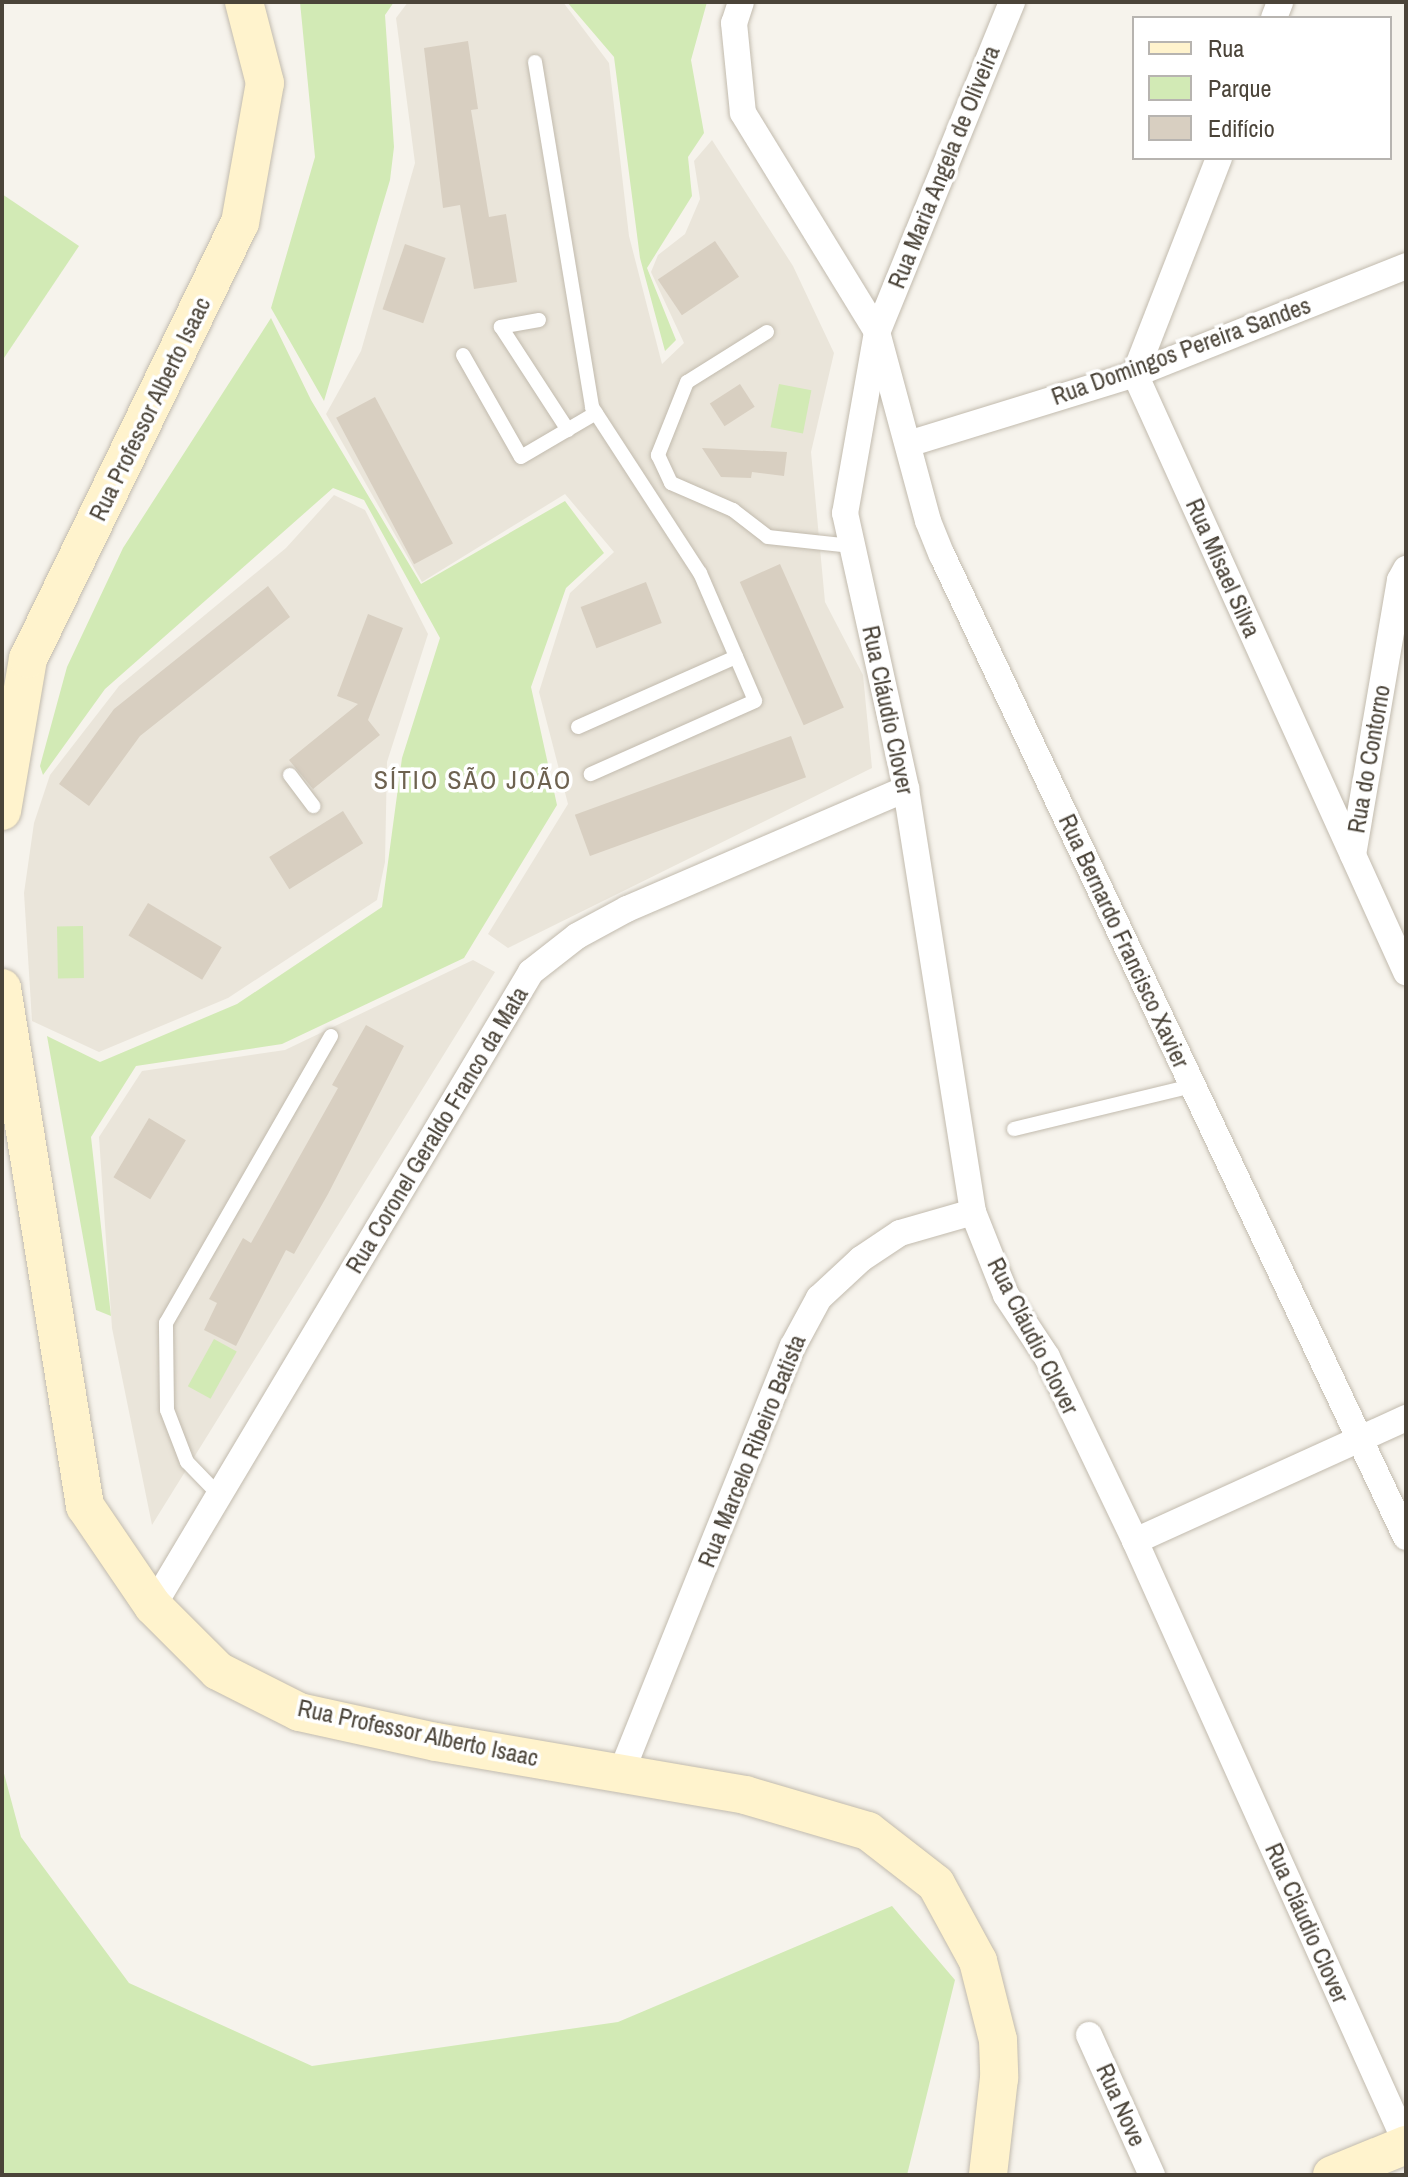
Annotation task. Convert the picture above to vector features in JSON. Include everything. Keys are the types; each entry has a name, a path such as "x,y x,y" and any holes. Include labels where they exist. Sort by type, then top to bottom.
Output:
{"main road":[{"name":"Rua Professor Alberto Isaac","path":"2,811 28,659 240,223 265,83 244,2"},
{"name":"Rua Professor Alberto Isaac","path":"2,988 85,1506 153,1606 218,1671 299,1712 745,1795 868,1831 936,1884 978,1961 998,2040 999,2078 988,2175"},
{"path":"1332,2175 1406,2144"}],"street":[{"name":"Rua Bernardo Francisco Xavier","path":"741,2 734,23 743,113 877,332 942,555 1406,1537"},
{"name":"Rua Maria Angela de Oliveira","path":"877,332 1012,2"},
{"path":"1135,374 1218,160"},
{"name":"Rua Domingos Pereira Sandes","path":"908,444 1135,374 1406,266"},
{"name":"Rua Cláudio Clover","path":"877,332 845,513 906,789 973,1212 1006,1295 1047,1357 1135,1541 1406,2144"},
{"name":"Rua Misael Silva","path":"1135,374 1406,972"},
{"name":"Rua do Contorno","path":"1353,855 1400,580 1406,569"},
{"name":"Rua Coronel Geraldo Franco da Mata","path":"153,1606 531,972 577,936 627,909 906,789"},
{"name":"Rua Marcelo Ribeiro Batista","path":"621,1773 793,1346 819,1298 861,1259 900,1233 973,1212"},
{"path":"1135,1541 1406,1418"},
{"name":"Rua Nove","path":"1089,2035 1152,2175"}],"lane":[{"path":"535,62 596,413 700,573 755,701 591,774"},
{"path":"539,320 501,327 568,430"},
{"path":"767,332 687,382 658,455 671,483 733,510 768,537 852,546"},
{"path":"463,355 521,457 596,413"},
{"path":"642,484 665,471"},
{"path":"578,727 736,657"},
{"path":"290,775 313,806"},
{"path":"219,1495 187,1462 167,1410 166,1323 331,1036"},
{"path":"1014,1129 1192,1086"}],"shaded area":[{"path":"408,2 563,2 609,63 629,236 662,364 684,343 651,272 658,255 685,234 700,199 694,161 712,140 793,266 834,353 811,452 825,602 863,675 872,768 508,948 488,934 568,804 539,692 570,593 614,552 565,494 422,582 326,414 361,351 415,163 396,18"},
{"path":"334,495 365,510 428,634 387,762 385,862 377,900 228,998 99,1052 32,1021 24,893 34,823 50,775 119,686 286,548"},
{"path":"473,960 495,972 152,1525 112,1328 99,1137 142,1071 285,1050"}],"green space":[{"path":"300,2 394,2 385,15 394,147 390,180 324,401 271,308 315,157"},
{"path":"567,2 707,2 691,60 704,133 688,157 692,196 647,268 676,340 665,351 640,258 614,57"},
{"path":"2,194 79,246 2,361"},
{"path":"271,318 311,400 421,584 565,501 604,553 566,588 531,687 557,805 464,958 282,1044 136,1066 91,1137 111,1316 96,1310 47,1036 100,1062 237,1004 382,907 402,758 440,638 364,500 333,488 105,689 43,775 40,766 67,667 123,548"},
{"path":"779,384 811,390 803,433 771,427"},
{"path":"57,926 83,926 84,978 58,978"},
{"path":"214,1339 237,1352 211,1399 188,1386"},
{"path":"2,1766 21,1837 129,1983 312,2066 618,2022 892,1906 955,1980 907,2175 2,2175"}],"building":[{"path":"468,41 478,109 471,110 489,217 506,214 517,282 474,289 460,205 443,208 424,48"},
{"path":"715,241 739,277 682,315 658,280"},
{"path":"405,244 446,258 423,323 383,309"},
{"path":"740,384 755,407 725,426 710,404"},
{"path":"375,397 453,544 414,564 336,418"},
{"path":"702,448 787,452 784,476 752,472 751,478 721,477"},
{"path":"780,564 844,707 804,725 740,582"},
{"path":"646,582 662,623 596,648 581,607"},
{"path":"268,586 290,617 140,736 89,806 59,784 114,709"},
{"path":"368,614 403,628 368,720 380,735 313,789 289,760 358,704 337,696"},
{"path":"791,736 806,777 590,856 575,815"},
{"path":"343,811 363,843 289,889 269,857"},
{"path":"148,903 222,947 202,980 128,936"},
{"path":"366,1025 404,1046 328,1194 294,1254 286,1250 236,1346 204,1330 217,1303 209,1299 243,1238 251,1243 338,1088 332,1085"},
{"path":"149,1118 186,1140 150,1199 113,1177"}],"district":[{"name":"SÍTIO SÃO JOÃO","path":"473,780"}]}
